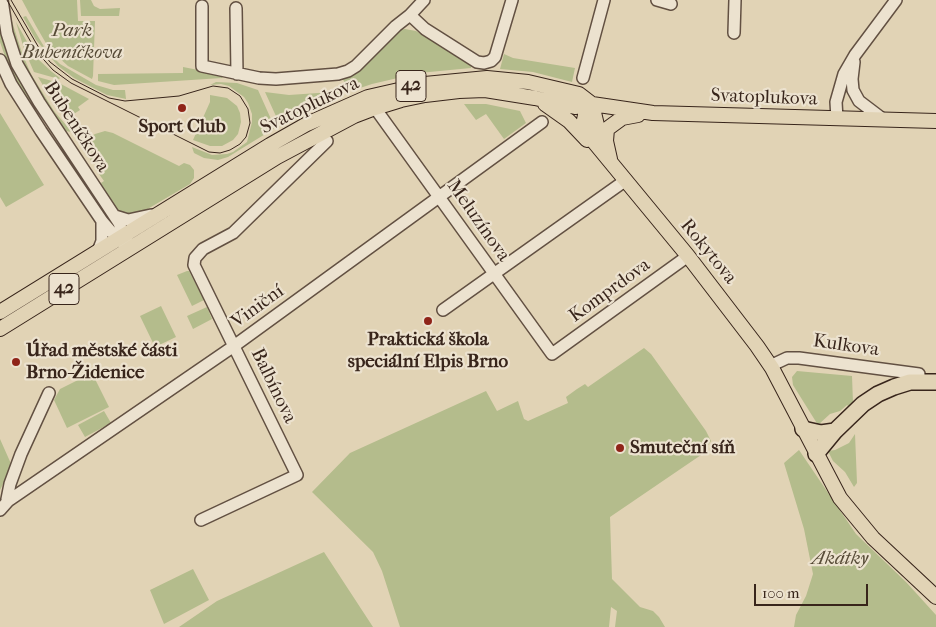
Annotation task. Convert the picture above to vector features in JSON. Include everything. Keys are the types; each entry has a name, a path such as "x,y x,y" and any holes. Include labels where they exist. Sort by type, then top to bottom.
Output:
{"highway":[{"path":"816,454 835,431 864,404 878,394 902,384 919,381 936,382"},
{"path":"803,429 821,433 835,431"}],"main road":[{"name":"Svatoplukova","path":"122,241 158,214 270,145 307,124 359,100 397,89 458,80 487,78 509,80 579,94 592,104"},
{"name":"Svatoplukova","path":"122,241 142,242 199,204 314,136 375,108 425,95 485,90 575,106 592,104 653,113 936,121"},
{"path":"536,98 569,121 602,159 611,162"},
{"path":"592,104 585,115 585,129 611,162"},
{"path":"611,162 606,141 607,128 622,118 653,113"},
{"name":"Rokytova","path":"611,162 688,256 741,324 771,367 816,454 837,492 851,512 879,544 934,595"},
{"name":"42","path":"0,312 98,250 122,241"},
{"name":"42","path":"0,329 122,241"}],"street":[{"name":"Bubeníčkova","path":"2,0 7,33 13,54 22,73 81,167 115,216 122,231 122,241"},
{"path":"424,0 410,15 424,29 477,62 484,63 491,61 495,57 512,0"},
{"path":"583,78 604,0"},
{"path":"656,0 671,4"},
{"path":"734,33 735,0"},
{"path":"837,119 836,102 844,74 855,55 896,0"},
{"name":"Svatoplukova","path":"202,6 202,66 237,74 276,79 338,74 348,71 356,66 396,26 410,15"},
{"path":"236,8 237,74"},
{"path":"855,55 852,79 853,90 859,101 884,120"},
{"name":"Bubeníčkova","path":"0,60 11,84 41,131 110,232 122,241"},
{"name":"Meluzínova","path":"375,108 552,354"},
{"name":"Viniční","path":"4,506 234,346 439,196 535,123"},
{"name":"Svatoplukova","path":"195,258 203,249 233,233 327,141"},
{"path":"443,310 626,180"},
{"path":"115,216 128,220 158,214"},
{"path":"98,250 102,241 102,221"},
{"name":"Komprdova","path":"552,354 688,256"},
{"name":"Balbínova","path":"195,258 194,265 297,476 201,520"},
{"name":"Kulkova","path":"771,367 783,359 793,358 918,374"},
{"path":"4,506 21,454 48,393"}],"green space":[{"name":"Park Bubeníčkova","path":"22,0 77,0 78,21 95,21 92,79 68,66 47,45"},
{"path":"80,0 91,0 94,6 100,9 120,8 119,16 81,16"},
{"path":"10,15 31,74 54,111 72,132 65,131 59,125 21,62 13,36"},
{"path":"26,16 46,50 60,64 96,85 113,90 125,90 126,99 107,95 74,78 58,66 36,40 23,17"},
{"path":"0,17 50,128 20,88 9,68 0,42"},
{"path":"16,22 38,59 59,79 34,72 24,49"},
{"path":"398,30 416,31 472,65 471,68 419,73 357,89 347,86 342,78"},
{"path":"504,54 513,58 575,68 572,82 533,72 500,69"},
{"path":"183,67 224,75 222,78 114,85 98,81 98,74 183,73"},
{"path":"38,77 59,83 89,99 78,107 80,110 66,119 56,107"},
{"path":"216,82 237,83 258,90 275,128 228,157 218,160 204,158 194,153 192,147 212,155 233,152 247,142 252,114 244,97 229,86 221,84 210,85"},
{"path":"347,91 280,125 265,92 289,95"},
{"path":"210,95 227,98 237,106 240,113 241,122 238,134 233,140 222,146 210,146 193,140 210,102"},
{"path":"464,104 486,104 520,111 526,123 504,139 486,114 476,120"},
{"path":"0,113 44,185 6,207 0,197"},
{"path":"105,131 113,133 179,166 184,163 190,165 194,170 194,178 190,184 139,214 129,216 118,212 104,194 101,183 104,181 94,167 96,165 93,160 91,161 83,142 95,134"},
{"path":"189,271 204,300 192,306 177,275"},
{"path":"161,306 176,337 155,347 140,316"},
{"path":"207,307 212,319 193,329 187,316"},
{"path":"644,348 651,354 706,431 711,441 701,455 610,517 612,579 640,607 653,611 665,627 615,627 617,611 611,607 609,627 400,627 382,571 373,552 312,492 350,453 486,391 497,411 518,401 524,419 528,421 568,403 566,397 577,389 585,384 588,387"},
{"path":"797,371 852,376 853,403 849,407 847,405 840,411 830,414 818,425 793,385 792,377"},
{"path":"92,373 109,407 67,428 54,400 60,389"},
{"path":"104,411 111,423 85,437 78,425"},
{"path":"855,434 857,483 854,487 845,472 833,461 828,451 835,450 849,443"},
{"path":"0,439 12,466 0,490"},
{"name":"Akátky","path":"799,450 856,534 906,582 936,615 936,627 794,627 796,615 806,596 813,574 804,529 784,463"},
{"path":"324,552 373,627 179,627 217,601"},
{"path":"193,569 209,600 164,624 150,590"}],"tram line":[{"path":"7,0 36,51 53,70 71,83 209,152 220,153 230,150 240,144 246,137 250,123 248,109 240,96 228,88 213,86 179,96 125,101 109,98 72,79 50,62 39,48 11,0"}],"place":[{"name":"Sport Club","path":"182,108"},
{"name":"Praktická škola speciální Elpis Brno","path":"428,321"},
{"name":"Úřad městské části Brno-Židenice","path":"16,362"},
{"name":"Smuteční síň","path":"620,448"}]}
